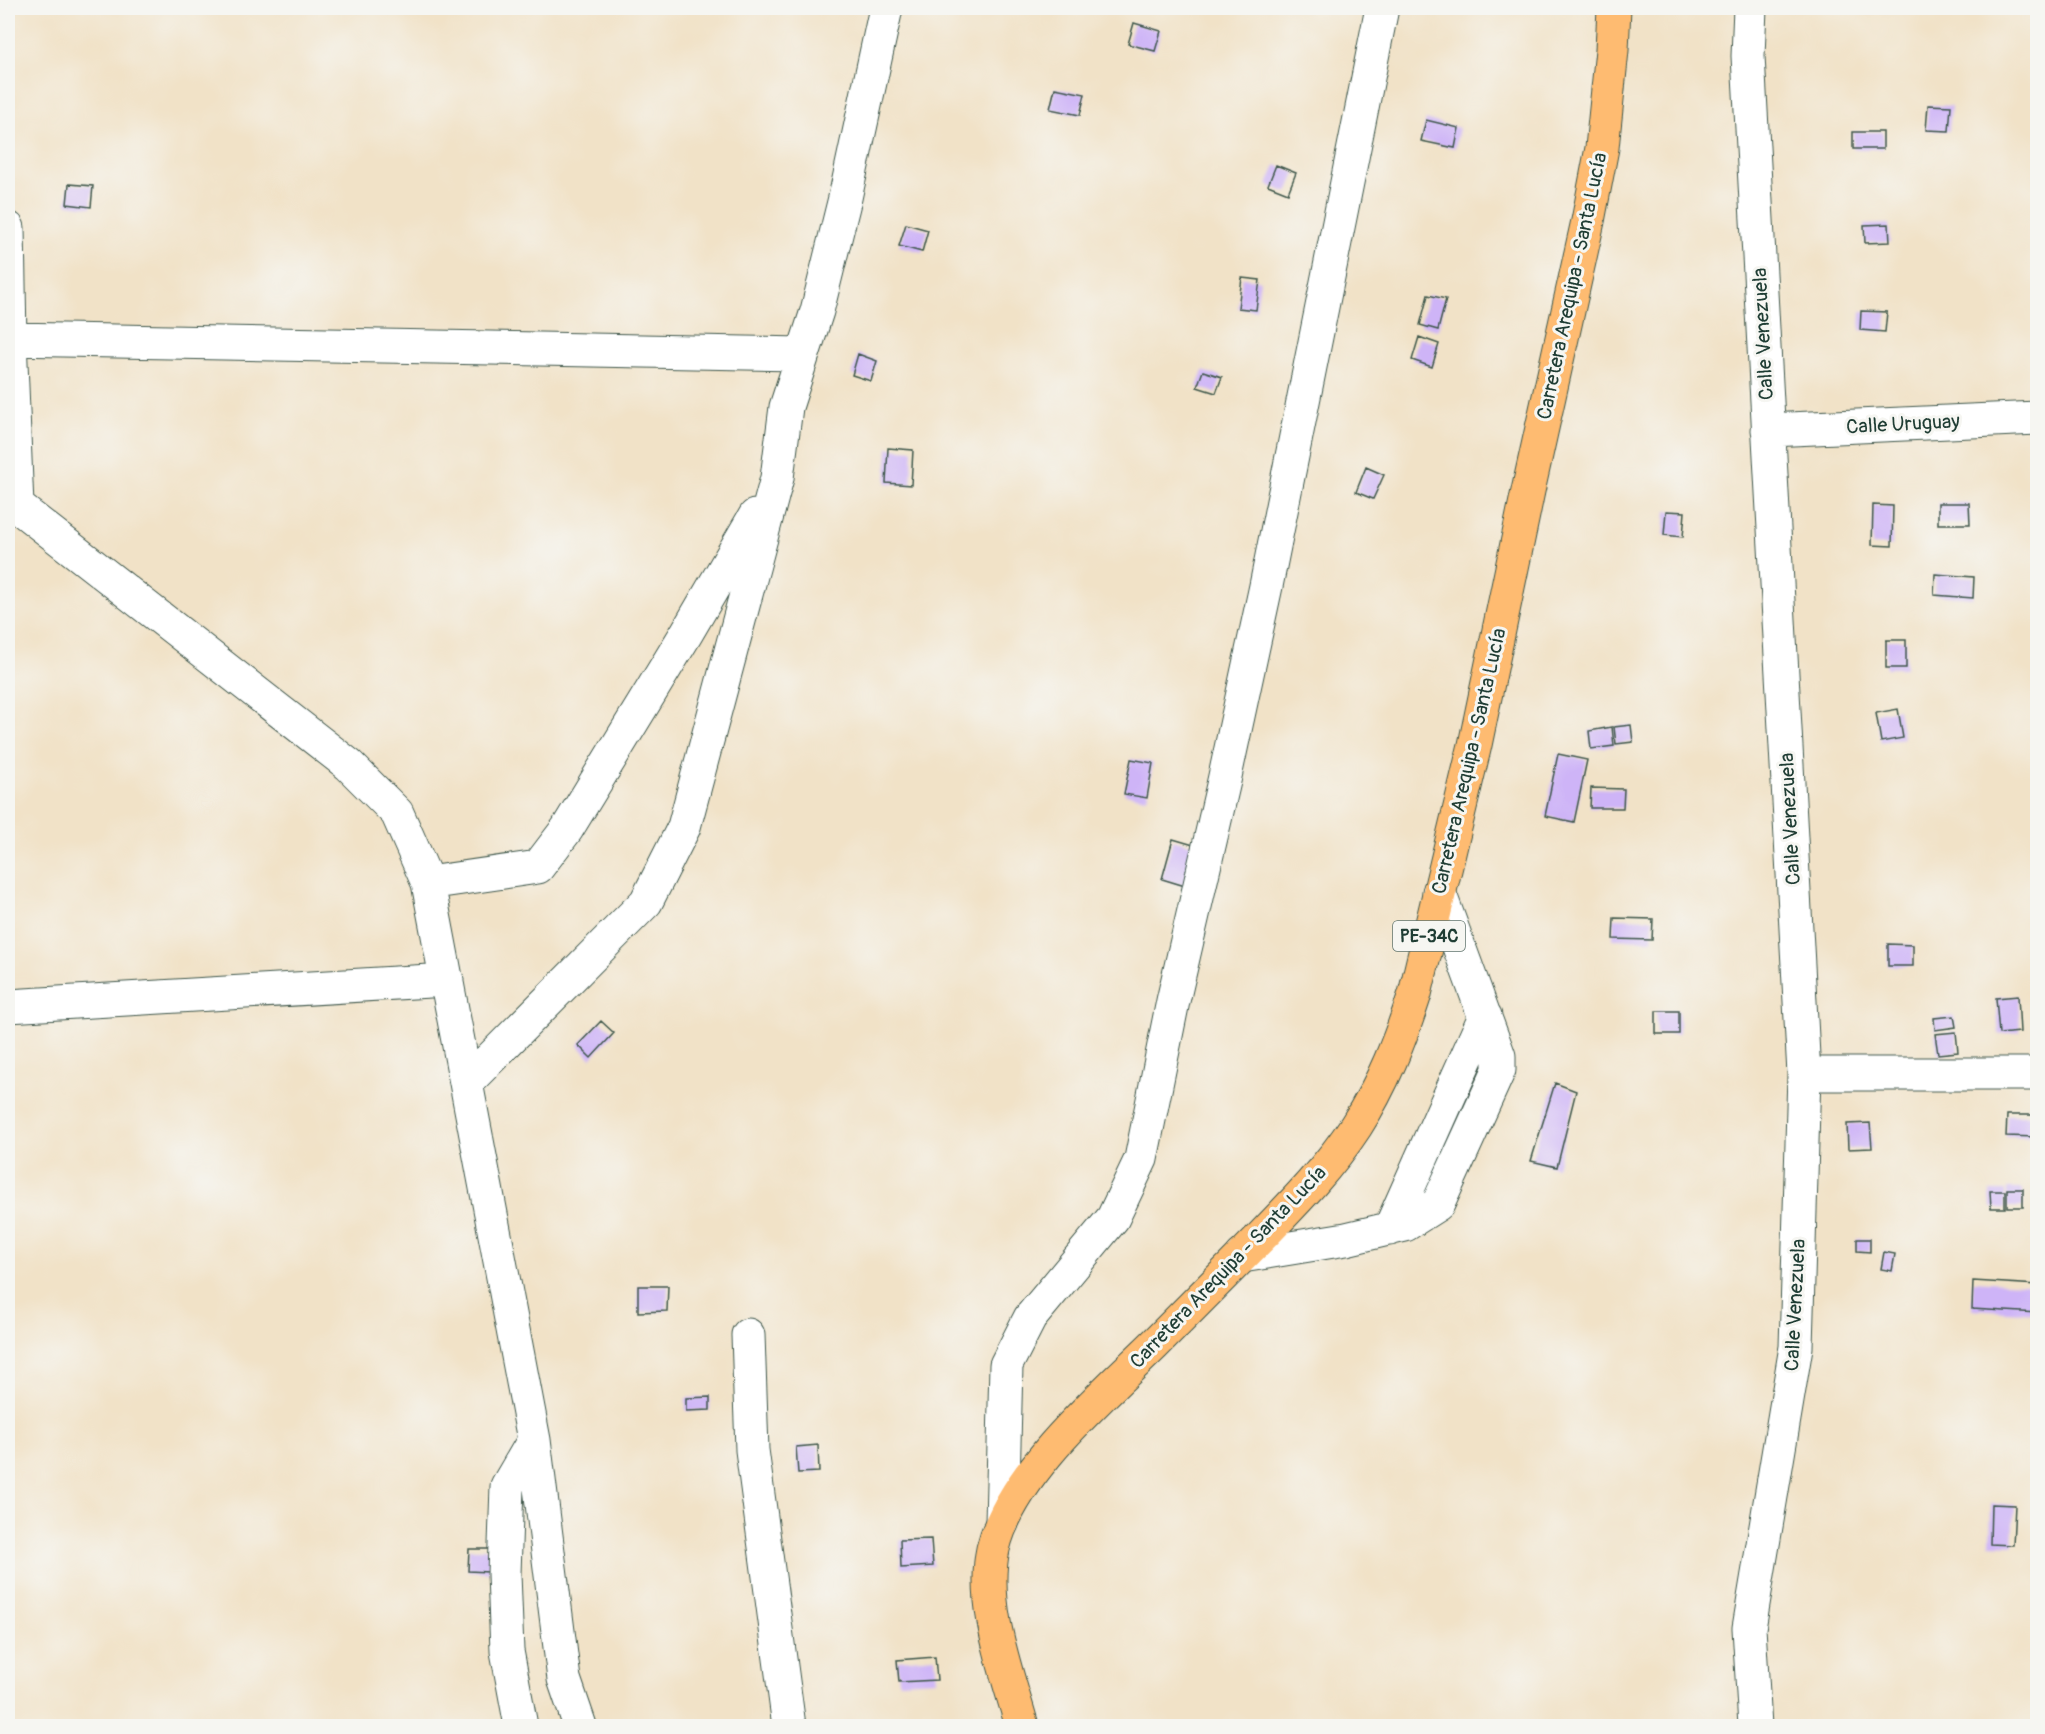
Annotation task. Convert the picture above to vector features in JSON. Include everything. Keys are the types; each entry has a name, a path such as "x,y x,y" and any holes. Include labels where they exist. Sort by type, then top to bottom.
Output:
{"main road":[{"name":"Carretera Arequipa - Santa Lucía","path":"1022,1726 993,1615 990,1574 993,1549 1002,1523 1021,1486 1091,1407 1297,1200 1332,1158 1356,1127 1374,1096 1392,1060 1415,994 1477,734 1530,479 1588,221 1602,148 1614,8"}],"street":[{"path":"466,1082 646,902 684,827 777,478 786,407 801,354 817,310 845,198 886,8"},
{"path":"1002,1523 1006,1365 1030,1318 1113,1218 1141,1159 1173,1001 1264,597 1382,8"},
{"name":"Calle Venezuela","path":"1750,8 1748,56 1804,1074 1796,1347 1749,1628 1755,1726"},
{"path":"8,228 12,503 349,765 397,813 428,883 534,1440 564,1679 580,1726"},
{"path":"10,339 801,354"},
{"name":"Calle Uruguay","path":"1768,430 2037,418"},
{"path":"428,883 538,867 573,820 777,478"},
{"path":"1242,1256 1346,1239 1390,1229 1405,1225 1438,1204 1499,1070 1499,1056 1439,892"},
{"path":"8,1006 447,980"},
{"path":"1804,1074 2037,1074"},
{"path":"748,1335 752,1450 789,1726"},
{"path":"522,1726 507,1651 504,1574 507,1486 534,1440"}],"building":[{"path":"1134,23 1161,31 1155,51 1128,44"},
{"path":"1055,88 1085,94 1080,115 1050,109"},
{"path":"1928,105 1951,106 1949,131 1926,130"},
{"path":"1426,120 1459,128 1455,148 1421,141"},
{"path":"1853,132 1883,132 1883,149 1853,149"},
{"path":"1276,165 1296,173 1288,193 1268,185"},
{"path":"69,184 93,186 91,207 67,204"},
{"path":"906,224 928,230 922,252 899,246"},
{"path":"1889,224 1890,242 1865,243 1864,225"},
{"path":"1242,278 1260,280 1256,310 1238,308"},
{"path":"1428,295 1446,299 1438,330 1420,325"},
{"path":"1861,311 1887,312 1885,332 1860,330"},
{"path":"1419,337 1439,344 1432,367 1412,360"},
{"path":"858,354 877,361 871,381 852,375"},
{"path":"1203,371 1222,377 1216,393 1197,387"},
{"path":"888,448 913,450 911,485 886,483"},
{"path":"1366,467 1384,475 1373,499 1356,492"},
{"path":"1938,503 1969,503 1970,524 1938,524"},
{"path":"1873,505 1893,506 1892,546 1872,545"},
{"path":"1666,511 1685,512 1683,537 1664,535"},
{"path":"1935,574 1974,577 1973,598 1934,595"},
{"path":"1886,640 1906,640 1906,668 1886,668"},
{"path":"1898,709 1903,738 1881,742 1876,713"},
{"path":"1631,725 1633,742 1616,744 1614,727"},
{"path":"1612,727 1614,746 1591,749 1589,731"},
{"path":"1558,754 1587,760 1574,822 1545,816"},
{"path":"1131,759 1153,763 1147,798 1124,794"},
{"path":"1591,788 1624,789 1623,808 1590,808"},
{"path":"1173,839 1197,846 1185,886 1162,879"},
{"path":"1614,918 1653,919 1652,940 1613,939"},
{"path":"1888,944 1913,945 1913,966 1888,966"},
{"path":"2018,996 2020,1032 1999,1034 1996,998"},
{"path":"1656,1011 1679,1011 1679,1034 1656,1034"},
{"path":"1954,1016 1956,1027 1935,1030 1934,1018"},
{"path":"601,1021 614,1033 591,1058 578,1045"},
{"path":"1956,1032 1958,1052 1938,1054 1935,1034"},
{"path":"1555,1083 1576,1091 1557,1167 1531,1161"},
{"path":"2007,1115 2038,1115 2038,1137 2006,1136"},
{"path":"1870,1123 1872,1148 1848,1149 1847,1124"},
{"path":"2007,1189 2023,1189 2023,1207 2007,1207"},
{"path":"1990,1191 2005,1191 2005,1208 1991,1208"},
{"path":"1857,1239 1870,1239 1870,1252 1857,1251"},
{"path":"1884,1252 1895,1254 1892,1271 1881,1269"},
{"path":"1973,1281 2038,1285 2038,1313 1972,1309"},
{"path":"638,1286 668,1286 667,1311 638,1312"},
{"path":"710,1397 710,1410 686,1411 686,1398"},
{"path":"818,1445 819,1472 798,1473 796,1447"},
{"path":"1991,1504 2015,1505 2013,1545 1990,1544"},
{"path":"931,1539 933,1566 901,1568 900,1540"},
{"path":"469,1549 490,1549 489,1572 468,1571"},
{"path":"935,1657 937,1680 899,1682 897,1660"}]}
